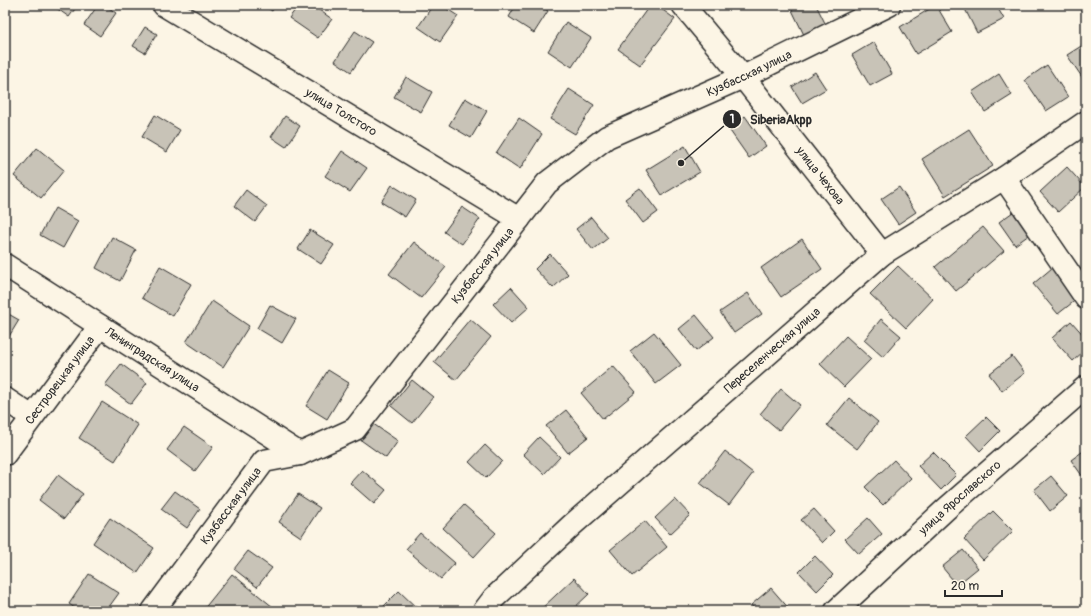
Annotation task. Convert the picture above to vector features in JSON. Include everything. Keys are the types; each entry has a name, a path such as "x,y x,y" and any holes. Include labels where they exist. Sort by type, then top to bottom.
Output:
{"street":[{"name":"улица Толстого","path":"164,5 519,219"},
{"name":"улица Чехова","path":"683,5 743,77 882,254"},
{"name":"Кузбасская улица","path":"153,611 264,461 300,454 355,429 547,183 607,137 743,77 889,5"},
{"name":"Переселенческая улица","path":"495,607 572,525 882,254 1004,178 1086,122"},
{"path":"1004,178 1086,298"},
{"name":"Ленинградская улица","path":"5,265 300,454"},
{"name":"Сестрорецкая улица","path":"5,454 100,326"},
{"name":"улица Ярославского","path":"836,611 946,509 1086,387"},
{"path":"5,398 32,417"}],"building":[{"path":"52,5 78,5 69,17"},
{"path":"98,5 105,5 116,13 100,36 84,25"},
{"path":"263,5 275,5 272,11"},
{"path":"299,5 312,5 332,19 318,38 289,18"},
{"path":"433,5 441,5 458,16 440,42 418,27"},
{"path":"516,5 539,5 548,11 534,33 509,17"},
{"path":"650,5 656,5 675,19 640,65 618,49"},
{"path":"797,5 816,5 827,27 805,37 791,8"},
{"path":"936,5 952,32 916,54 900,27"},
{"path":"963,5 996,5 1004,19 977,33"},
{"path":"566,22 591,38 572,67 548,51"},
{"path":"145,27 157,34 145,53 133,46"},
{"path":"355,31 372,42 351,72 335,61"},
{"path":"874,42 892,74 870,86 852,55"},
{"path":"1086,43 1086,83 1067,55"},
{"path":"1047,65 1068,97 1046,111 1025,80"},
{"path":"815,72 826,89 802,103 792,87"},
{"path":"999,74 1012,95 985,112 972,92"},
{"path":"406,77 432,92 421,112 394,97"},
{"path":"569,89 594,105 575,134 550,119"},
{"path":"465,98 487,111 471,138 449,125"},
{"path":"155,115 180,130 167,152 142,137"},
{"path":"285,116 300,126 286,147 271,137"},
{"path":"745,116 766,146 749,158 728,128"},
{"path":"519,118 542,134 520,169 496,153"},
{"path":"969,129 993,166 945,196 922,159"},
{"path":"685,146 700,172 662,195 646,170"},
{"path":"37,148 64,170 41,198 14,176"},
{"path":"342,151 367,168 350,192 325,176"},
{"path":"1067,167 1085,187 1058,212 1040,192"},
{"path":"392,185 416,200 405,217 381,202"},
{"path":"899,187 916,212 898,224 881,199"},
{"path":"640,188 658,212 643,223 625,199"},
{"path":"246,190 267,206 255,222 234,206"},
{"path":"462,207 480,219 462,244 444,232"},
{"path":"55,208 78,221 63,248 40,235"},
{"path":"1013,212 1029,235 1015,245 999,222"},
{"path":"591,217 608,238 593,250 576,229"},
{"path":"983,227 1004,251 956,291 935,267"},
{"path":"310,230 334,245 321,264 298,249"},
{"path":"112,237 136,250 120,281 96,268"},
{"path":"802,239 822,269 781,297 761,268"},
{"path":"414,242 446,267 421,298 389,274"},
{"path":"550,254 568,274 553,288 535,269"},
{"path":"160,266 191,284 173,316 142,298"},
{"path":"898,266 933,299 906,328 870,294"},
{"path":"1052,268 1077,299 1058,314 1033,284"},
{"path":"511,287 529,307 511,323 493,304"},
{"path":"748,293 762,314 734,333 720,312"},
{"path":"212,301 249,326 223,367 186,342"},
{"path":"270,305 296,319 282,343 257,328"},
{"path":"5,312 19,320 5,343"},
{"path":"696,315 714,337 696,351 679,329"},
{"path":"470,319 491,337 456,380 434,362"},
{"path":"881,319 901,336 883,357 864,340"},
{"path":"1071,321 1086,338 1086,349 1073,361 1052,338"},
{"path":"654,332 681,365 656,384 630,351"},
{"path":"846,336 871,359 844,387 820,364"},
{"path":"1012,356 1025,373 1002,391 989,374"},
{"path":"121,364 147,383 131,404 105,385"},
{"path":"613,366 636,392 603,419 581,393"},
{"path":"328,370 349,383 327,419 306,406"},
{"path":"412,380 433,397 412,423 391,406"},
{"path":"781,389 800,405 779,430 760,414"},
{"path":"849,398 878,422 857,449 827,425"},
{"path":"102,402 138,425 115,461 79,438"},
{"path":"566,410 588,437 568,453 546,426"},
{"path":"986,417 1000,431 980,451 966,436"},
{"path":"369,421 398,441 386,458 358,438"},
{"path":"184,427 213,447 195,471 167,450"},
{"path":"539,437 560,457 544,474 523,454"},
{"path":"485,445 502,461 486,478 469,462"},
{"path":"1086,449 1086,475 1083,477 1071,460"},
{"path":"725,451 753,473 729,505 700,483"},
{"path":"933,452 956,475 941,490 918,466"},
{"path":"894,460 911,478 883,505 865,487"},
{"path":"362,470 386,490 374,504 350,483"},
{"path":"58,475 83,494 64,519 39,500"},
{"path":"1051,476 1068,496 1050,511 1034,490"},
{"path":"175,491 200,509 187,528 161,509"},
{"path":"298,494 320,508 301,537 279,522"},
{"path":"675,499 690,515 670,534 655,518"},
{"path":"464,505 496,533 474,557 443,528"},
{"path":"814,509 834,531 822,543 801,520"},
{"path":"993,511 1013,531 983,560 964,539"},
{"path":"110,518 154,548 137,573 93,543"},
{"path":"868,518 882,534 859,554 845,539"},
{"path":"645,521 667,547 632,576 610,550"},
{"path":"420,533 455,563 441,579 406,549"},
{"path":"963,550 978,568 957,585 942,567"},
{"path":"248,551 272,568 257,587 234,569"},
{"path":"815,556 833,575 817,591 799,572"},
{"path":"89,574 119,593 106,611 79,611 69,604"},
{"path":"232,574 273,607 270,611 203,610"},
{"path":"574,578 589,594 571,611 539,611"},
{"path":"771,588 791,611 756,611 751,605"},
{"path":"399,591 420,611 386,611 382,608"}],"place":[{"name":"SiberiaAkpp","path":"681,163"}]}
